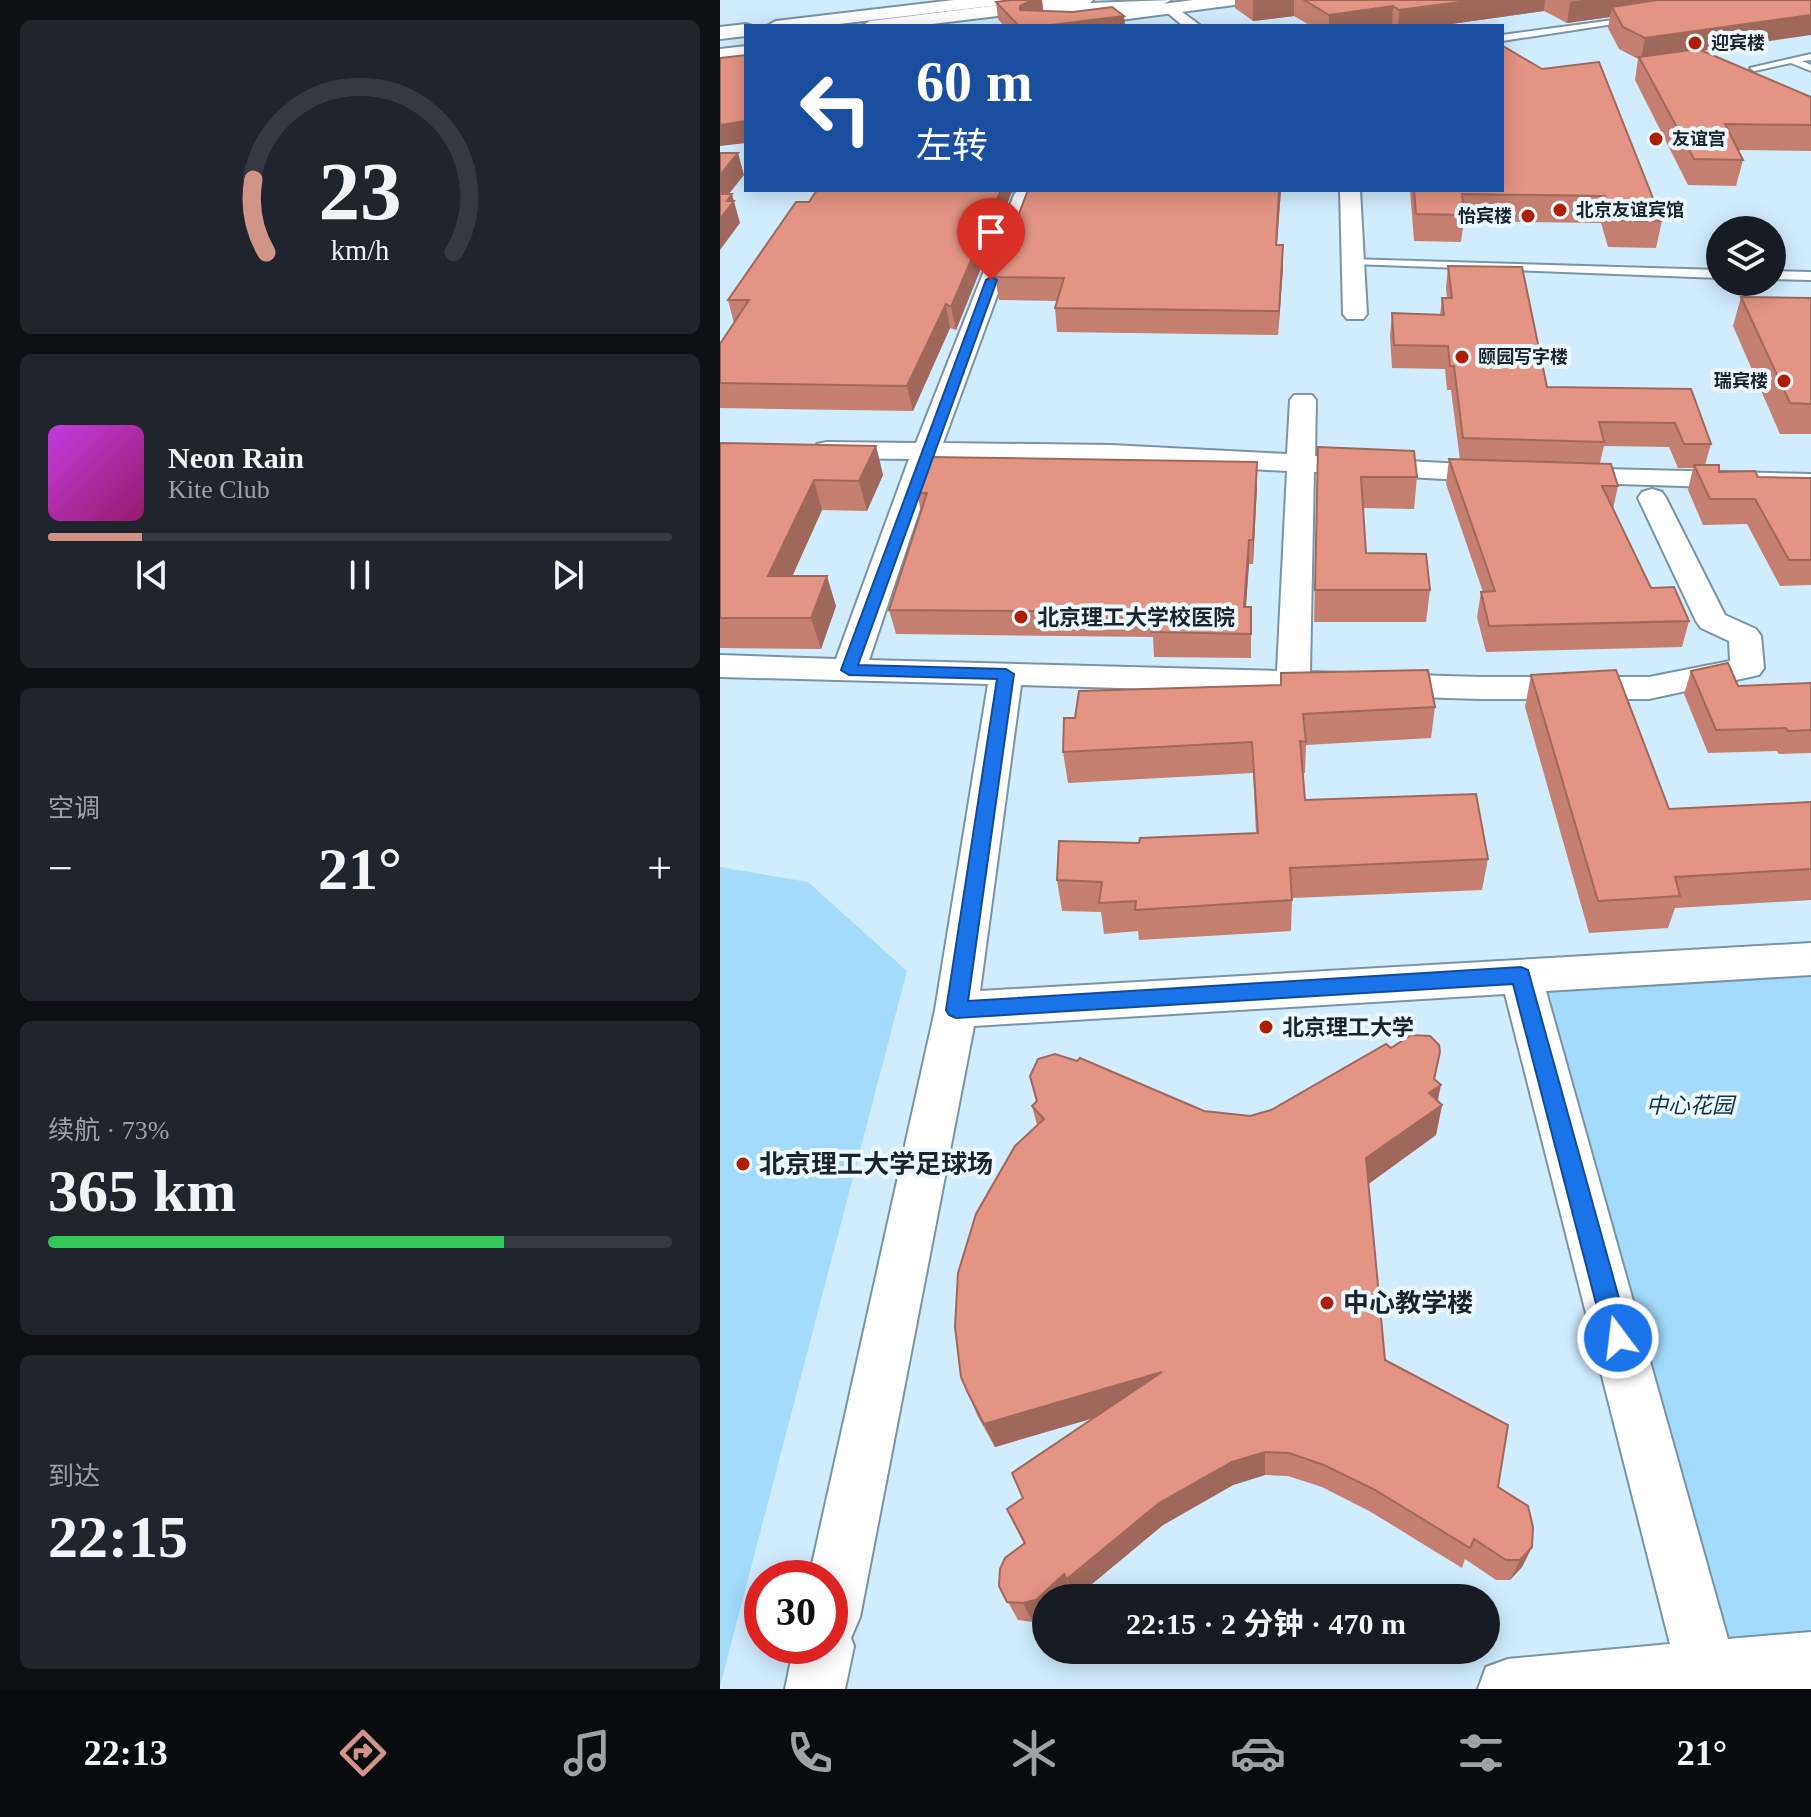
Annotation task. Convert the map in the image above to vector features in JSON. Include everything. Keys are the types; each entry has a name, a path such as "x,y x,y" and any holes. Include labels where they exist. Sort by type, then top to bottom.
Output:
{"main road":[{"path":"793,24 999,0"},
{"path":"947,22 1021,0"},
{"path":"947,22 1084,0"},
{"path":"908,24 1234,0"},
{"path":"1045,24 1166,4"},
{"path":"720,33 744,30"},
{"path":"720,43 744,41"},
{"path":"720,55 744,52"},
{"path":"720,65 744,62"}],"street":[{"path":"1166,4 1191,24"},
{"path":"1350,192 1355,314"},
{"path":"849,670 926,451 1024,195"},
{"path":"1293,683 1303,400"},
{"path":"799,450 1111,453 1454,473 1811,482"},
{"path":"720,666 1480,688 1649,688 1747,668 1745,636 1712,621 1652,498"},
{"path":"842,1560 956,1010 1006,674"},
{"path":"956,1010 1811,959"},
{"path":"1521,975 1707,1671"},
{"path":"1508,1689 1811,1662"},
{"path":"815,1689 820,1664"}],"lane":[{"path":"1504,38 1641,18"},
{"path":"1754,68 1811,57"},
{"path":"1792,60 1811,68"},
{"path":"1353,261 1706,274"},
{"path":"1786,275 1811,276"}],"green space":[{"path":"720,867 808,882 907,971 753,1560 744,1560 744,1594 720,1686"},
{"name":"中心花园","path":"1811,976 1811,1636 1705,1646 1534,993"}],"building":[{"path":"1038,0 1020,6 1020,10 1073,12 1112,7 1124,16 1059,24 1017,24 996,2"},
{"path":"1304,0 1475,0 1399,10 1393,6 1329,15"},
{"path":"1657,0 1811,0 1811,15 1645,38 1623,27 1612,7"},
{"path":"1504,47 1542,69 1599,62 1662,221 1613,220 1605,196 1462,194 1464,215 1416,214 1414,192 1504,192"},
{"path":"1698,49 1811,97 1811,125 1725,124 1743,160 1694,159 1639,57"},
{"path":"744,55 744,121 720,125 720,58"},
{"path":"720,153 738,153 720,175"},
{"path":"816,192 1000,192 951,307 946,304 907,386 720,383 720,344 749,300 728,300 796,202 809,202"},
{"path":"1027,192 1279,192 1276,245 1283,245 1279,311 1055,308 1064,278 995,277"},
{"path":"720,194 732,194 727,201 734,201 720,219"},
{"path":"1448,266 1522,267 1547,387 1691,389 1711,444 1684,444 1675,423 1599,422 1604,442 1463,438 1454,366 1450,366 1448,346 1394,345 1392,313 1444,315 1442,298 1452,298"},
{"path":"1741,297 1811,298 1811,404 1790,403"},
{"path":"720,443 876,446 859,481 814,480 768,576 827,576 811,618 720,618"},
{"path":"1318,447 1414,451 1417,477 1361,477 1366,553 1426,554 1430,590 1315,590"},
{"path":"930,457 1257,462 1253,540 1249,540 1244,607 1251,607 1251,634 1152,632 1155,612 889,610 927,493 917,493"},
{"path":"1449,459 1611,464 1618,486 1602,486 1651,588 1674,587 1689,621 1489,626 1481,592 1495,591"},
{"path":"1694,465 1719,465 1719,472 1755,471 1758,477 1811,478 1811,560 1789,560 1755,499 1710,499"},
{"path":"1728,663 1738,686 1811,683 1811,730 1716,730 1691,671"},
{"path":"1428,670 1435,707 1303,714 1306,742 1300,741 1305,800 1476,794 1488,859 1290,868 1292,900 1135,910 1136,901 1099,903 1102,882 1057,880 1059,841 1139,843 1140,838 1258,833 1252,742 1063,752 1064,718 1075,718 1079,691 1281,685 1281,673"},
{"path":"1616,670 1669,809 1811,802 1811,869 1675,877 1680,896 1598,901 1531,675"},
{"path":"1411,1035 1430,1036 1439,1045 1434,1079 1441,1085 1429,1093 1442,1105 1366,1158 1385,1360 1508,1425 1498,1487 1528,1506 1533,1527 1532,1547 1520,1560 1506,1560 1474,1539 1470,1548 1375,1490 1324,1465 1289,1453 1265,1452 1232,1462 1159,1503 1067,1579 1064,1574 1053,1584 1032,1584 1032,1601 1007,1602 999,1586 1000,1569 1005,1558 1025,1543 1007,1509 1023,1498 1012,1473 1162,1372 984,1424 961,1377 955,1327 958,1273 976,1214 1015,1146 1044,1119 1032,1106 1037,1101 1030,1076 1038,1059 1055,1054 1077,1061 1080,1058 1204,1111 1250,1116 1271,1110 1386,1044 1391,1048"}],"place":[{"name":"迎宾楼","path":"1695,43"},
{"name":"友谊宫","path":"1656,139"},
{"name":"北京友谊宾馆","path":"1560,210"},
{"name":"怡宾楼","path":"1528,216"},
{"name":"颐园写字楼","path":"1462,357"},
{"name":"瑞宾楼","path":"1784,381"},
{"name":"北京理工大学校医院","path":"1021,617"},
{"name":"北京理工大学","path":"1266,1027"},
{"name":"北京理工大学足球场","path":"743,1164"},
{"name":"中心教学楼","path":"1327,1303"}],"route":[{"path":"991,280 926,451 849,670 1006,674 956,1010 1521,975 1618,1338"}]}
